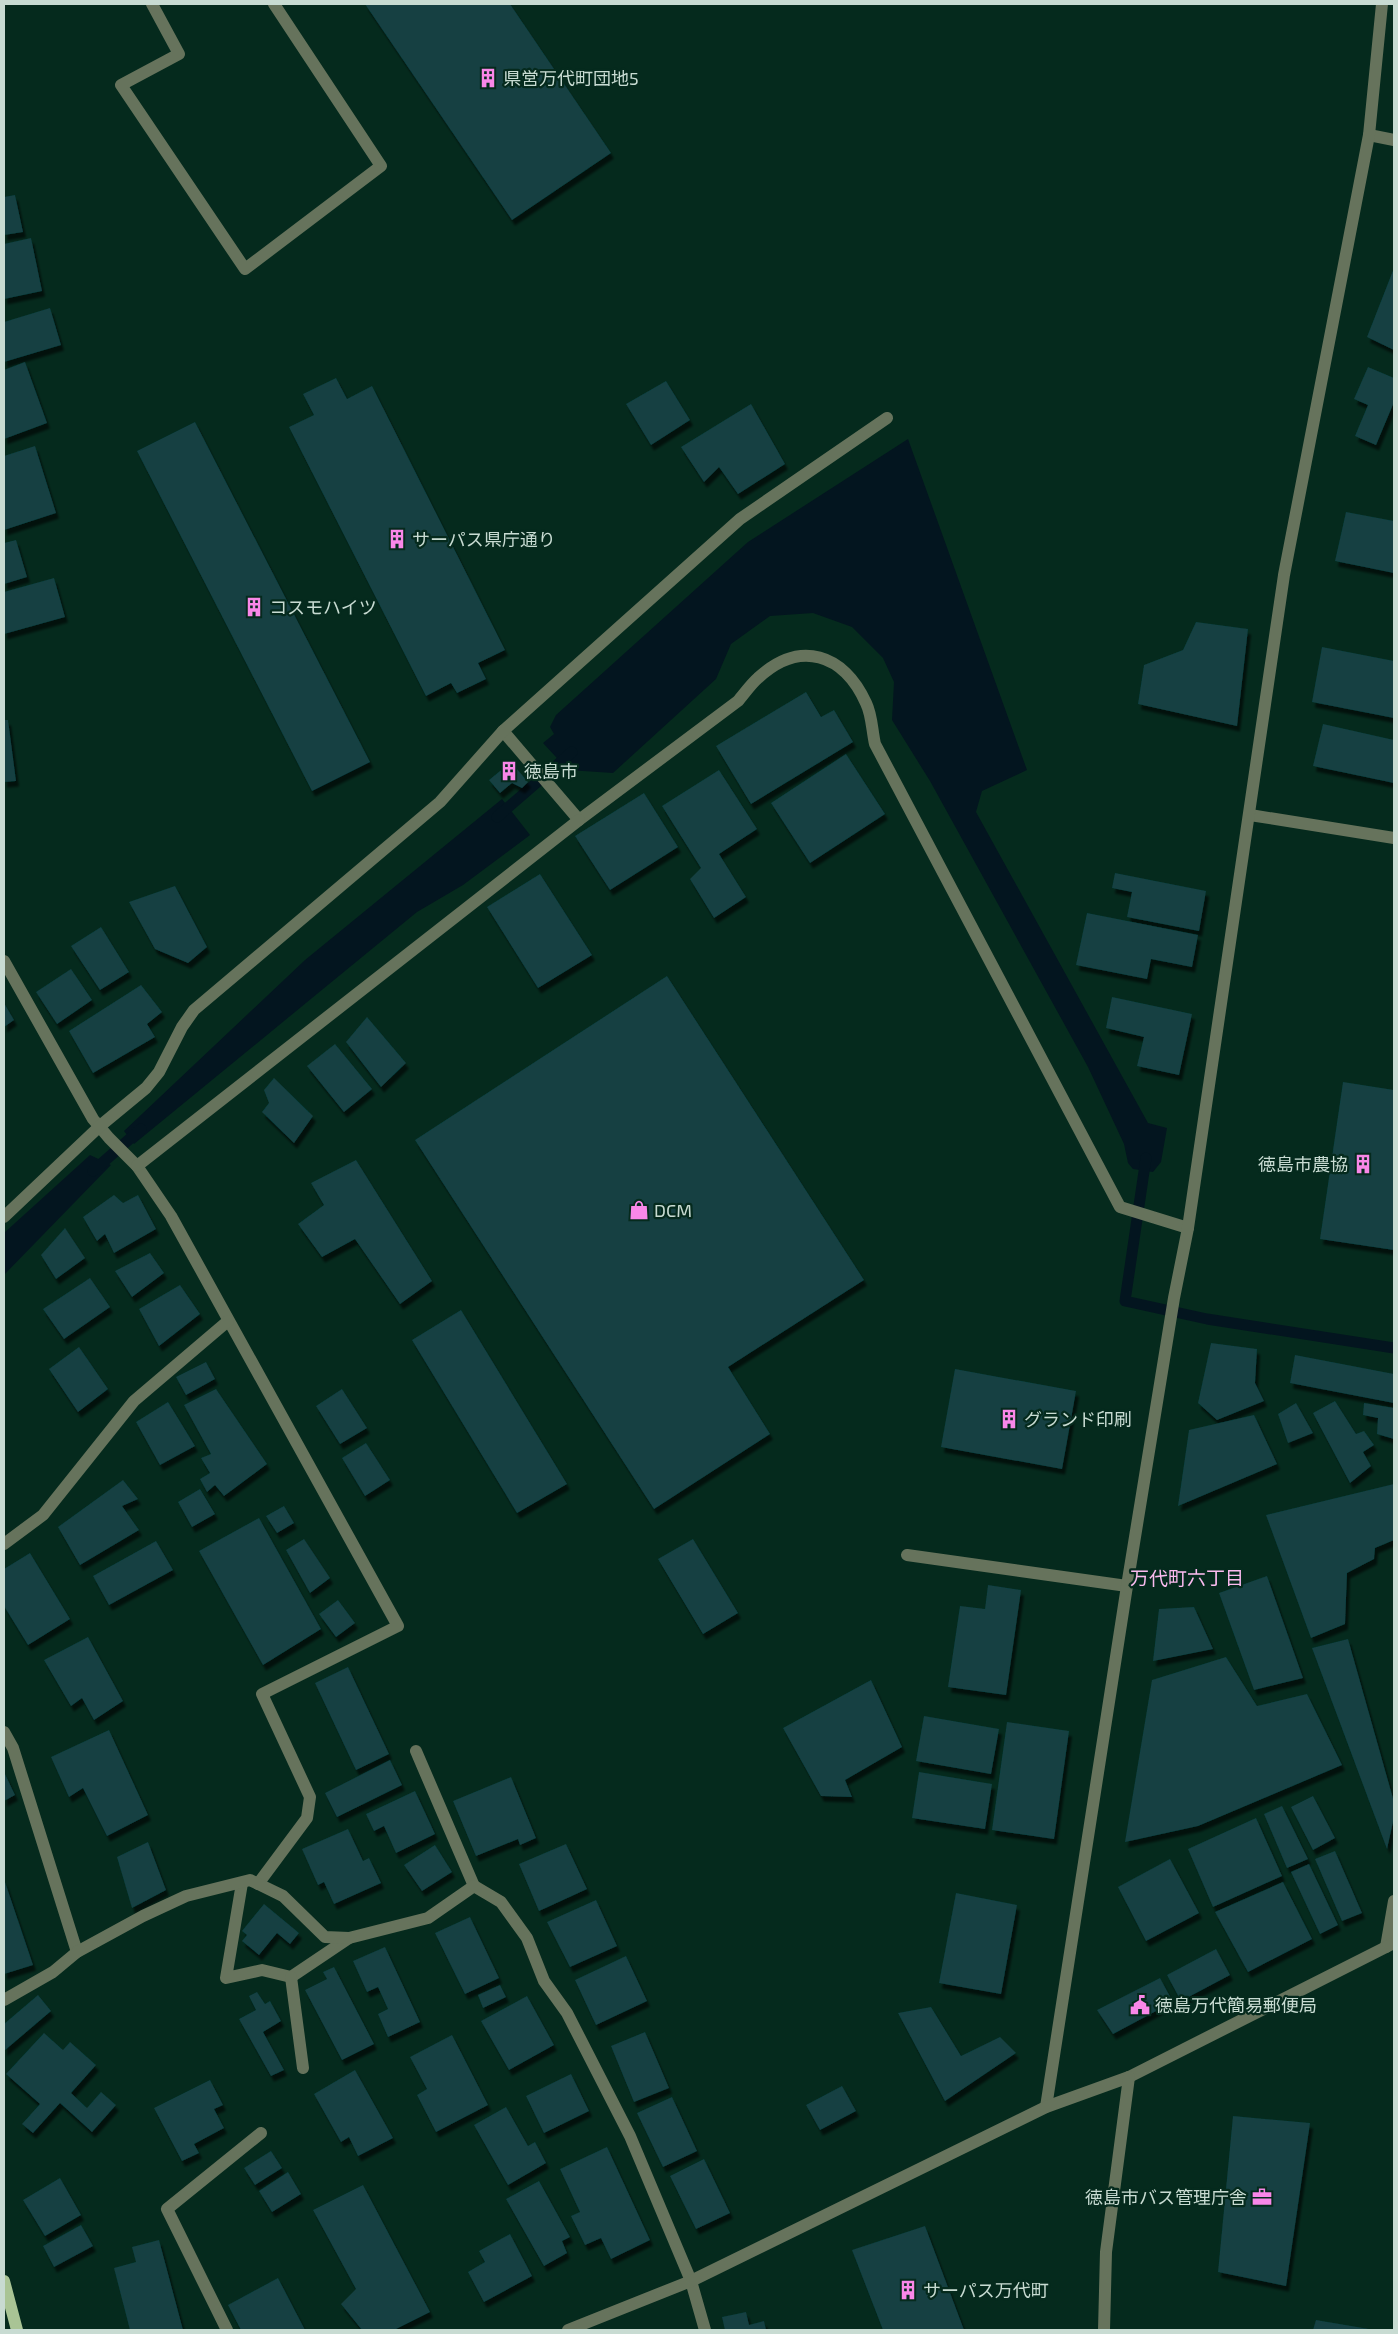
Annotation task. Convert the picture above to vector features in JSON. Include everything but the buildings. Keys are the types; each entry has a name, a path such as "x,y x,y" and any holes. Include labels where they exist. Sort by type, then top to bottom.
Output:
{"main road":[{"path":"4,2281 17,2330"}],"street":[{"path":"152,4 179,54 121,85 245,269 381,166 274,4"},
{"path":"1046,2107 1127,1586 1174,1298 1188,1228 1284,575 1369,135 1382,4"},
{"path":"1369,135 1394,140"},
{"path":"4,1218 100,1126 146,1088 159,1072 182,1027 194,1010 440,802 504,731 740,519 887,418"},
{"path":"135,1163 579,820 738,701 758,677 783,661 807,655 826,658 852,677 867,704 875,744 1120,1207 1188,1228"},
{"path":"504,731 579,820"},
{"path":"1250,815 1394,838"},
{"path":"4,961 93,1119 109,1138 135,1163 171,1216 398,1626 262,1694 310,1797 307,1818 258,1884"},
{"path":"4,1544 43,1515 134,1401 228,1321"},
{"path":"907,1555 1127,1586"},
{"path":"4,1732 12,1748 76,1952"},
{"path":"416,1751 474,1886 501,1902 527,1938 544,1981 567,2013 630,2136 691,2281 705,2330"},
{"path":"4,2000 53,1972 76,1952 142,1916 186,1896 250,1880 283,1896 325,1937 349,1938 428,1918 474,1886"},
{"path":"242,1882 226,1978 262,1970 291,1977 349,1938"},
{"path":"568,2330 691,2281 1046,2107 1129,2076 1390,1945 1394,1901"},
{"path":"291,1977 303,2068"},
{"path":"1104,2330 1106,2252 1129,2076"},
{"path":"227,2330 167,2209 261,2133"}],"water":[{"path":"908,439 1027,770 982,791 976,812 1148,1123 1167,1128 1161,1162 1153,1172 1133,1169 1128,1163 1124,1144 1088,1067 930,781 892,720 894,682 883,658 852,627 813,613 770,616 731,644 716,679 613,773 568,770 543,743 554,734 550,727 556,715 748,542"},
{"path":"502,799 530,835 463,885 417,912 134,1144 124,1131 305,960"},
{"path":"90,1155 111,1165 4,1275 4,1233"}],"waterway":[{"path":"497,817 572,752"},
{"path":"93,1171 141,1129"},
{"path":"1146,1158 1125,1301 1207,1319 1394,1348"}],"place":[{"name":"県営万代町団地5","path":"488,78"},
{"name":"サーパス県庁通り","path":"397,539"},
{"name":"コスモハイツ","path":"254,607"},
{"name":"徳島市","path":"509,771"},
{"name":"徳島市農協","path":"1363,1164"},
{"name":"DCM","path":"639,1210"},
{"name":"グランド印刷","path":"1009,1419"},
{"name":"徳島万代簡易郵便局","path":"1140,2005"},
{"name":"徳島市バス管理庁舎","path":"1262,2197"},
{"name":"サーパス万代町","path":"908,2290"}],"district":[{"name":"万代町六丁目","path":"1187,1577"}]}
